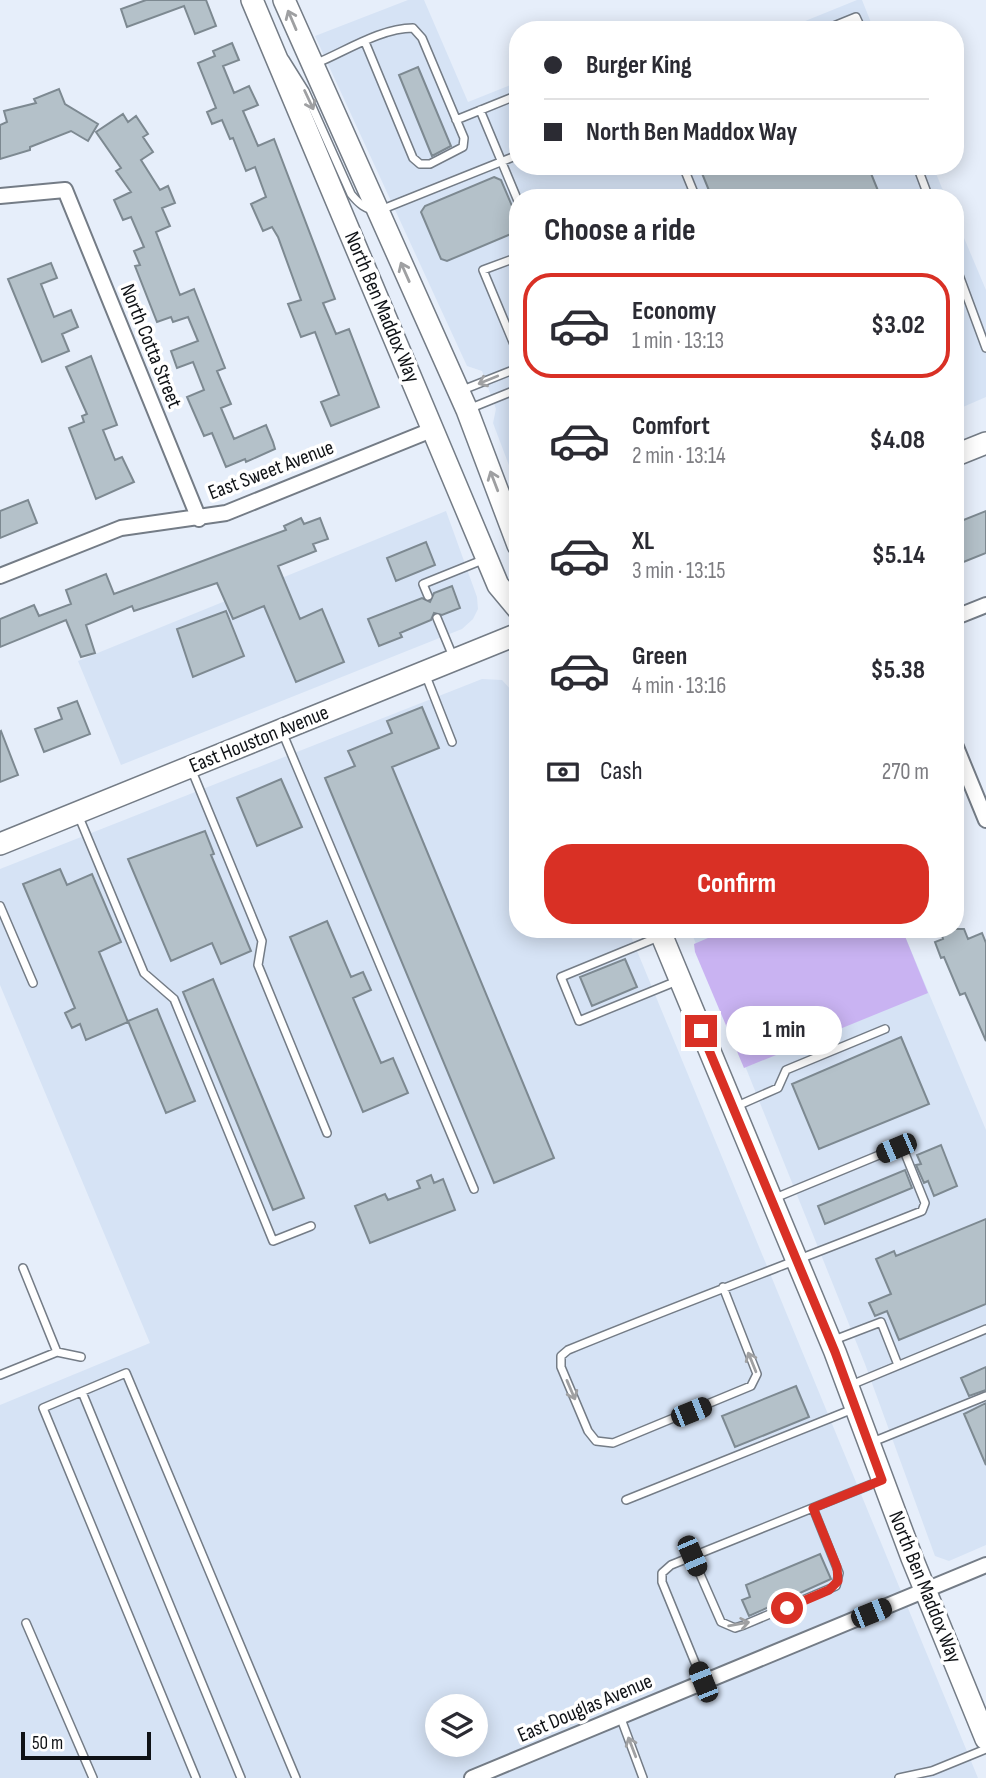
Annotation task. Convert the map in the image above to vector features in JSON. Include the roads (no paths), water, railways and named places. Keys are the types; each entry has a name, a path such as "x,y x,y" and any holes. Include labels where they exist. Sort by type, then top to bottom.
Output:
{"main road":[{"name":"North Ben Maddox Way","path":"252,0 500,591 509,600"},
{"name":"North Ben Maddox Way","path":"284,0 463,401 509,521"},
{"path":"964,452 986,443"},
{"name":"East Houston Avenue","path":"0,844 509,638"},
{"name":"North Ben Maddox Way","path":"662,938 848,1386 925,1590 986,1739"}],"street":[{"name":"North Cotta Street","path":"0,197 65,190 199,519"},
{"name":"East Sweet Avenue","path":"0,576 121,528 199,519 226,513 434,429"},
{"path":"964,614 986,605"},
{"path":"964,766 986,820"},
{"name":"East Douglas Avenue","path":"472,1778 986,1565"}],"lane":[{"path":"845,21 856,16 858,21"},
{"path":"313,65 365,42 401,28 413,28 422,38 464,138 463,148 430,164 420,164 413,158 365,42"},
{"path":"271,45 290,64 305,91 358,204 378,211 509,158"},
{"path":"456,120 509,99"},
{"path":"480,110 513,189"},
{"path":"509,260 483,270 509,332"},
{"path":"964,289 986,348"},
{"path":"463,401 509,373"},
{"path":"463,401 509,391"},
{"path":"428,596 423,584 487,558"},
{"path":"437,618 454,660"},
{"path":"425,672 452,742"},
{"path":"281,730 474,1189"},
{"path":"190,767 262,941 258,965 327,1133"},
{"path":"77,813 144,973 174,999 272,1241 311,1226"},
{"path":"0,906 33,983"},
{"path":"649,938 561,977 579,1021 680,979"},
{"path":"733,1108 778,1088 786,1070 885,1029"},
{"path":"723,1287 757,1374 756,1381 742,1390 606,1444 596,1441 588,1431 561,1367 561,1356 568,1350 723,1287 797,1261 922,1211 925,1203 904,1151 896,1148 771,1199"},
{"path":"23,1268 57,1352"},
{"path":"830,1342 881,1322 898,1366"},
{"path":"848,1386 986,1329"},
{"path":"0,1375 57,1352 81,1357"},
{"path":"196,1778 43,1409 125,1373 296,1778"},
{"path":"82,1392 241,1778"},
{"path":"870,1443 986,1396"},
{"path":"626,1500 856,1407"},
{"path":"703,1682 662,1582 662,1573 671,1565 692,1556 882,1480"},
{"path":"692,1556 721,1622 735,1628 744,1625 835,1586 839,1573 813,1508"},
{"path":"26,1623 93,1778"},
{"path":"620,1716 643,1778"},
{"path":"901,1778 932,1771 986,1749"}]}
